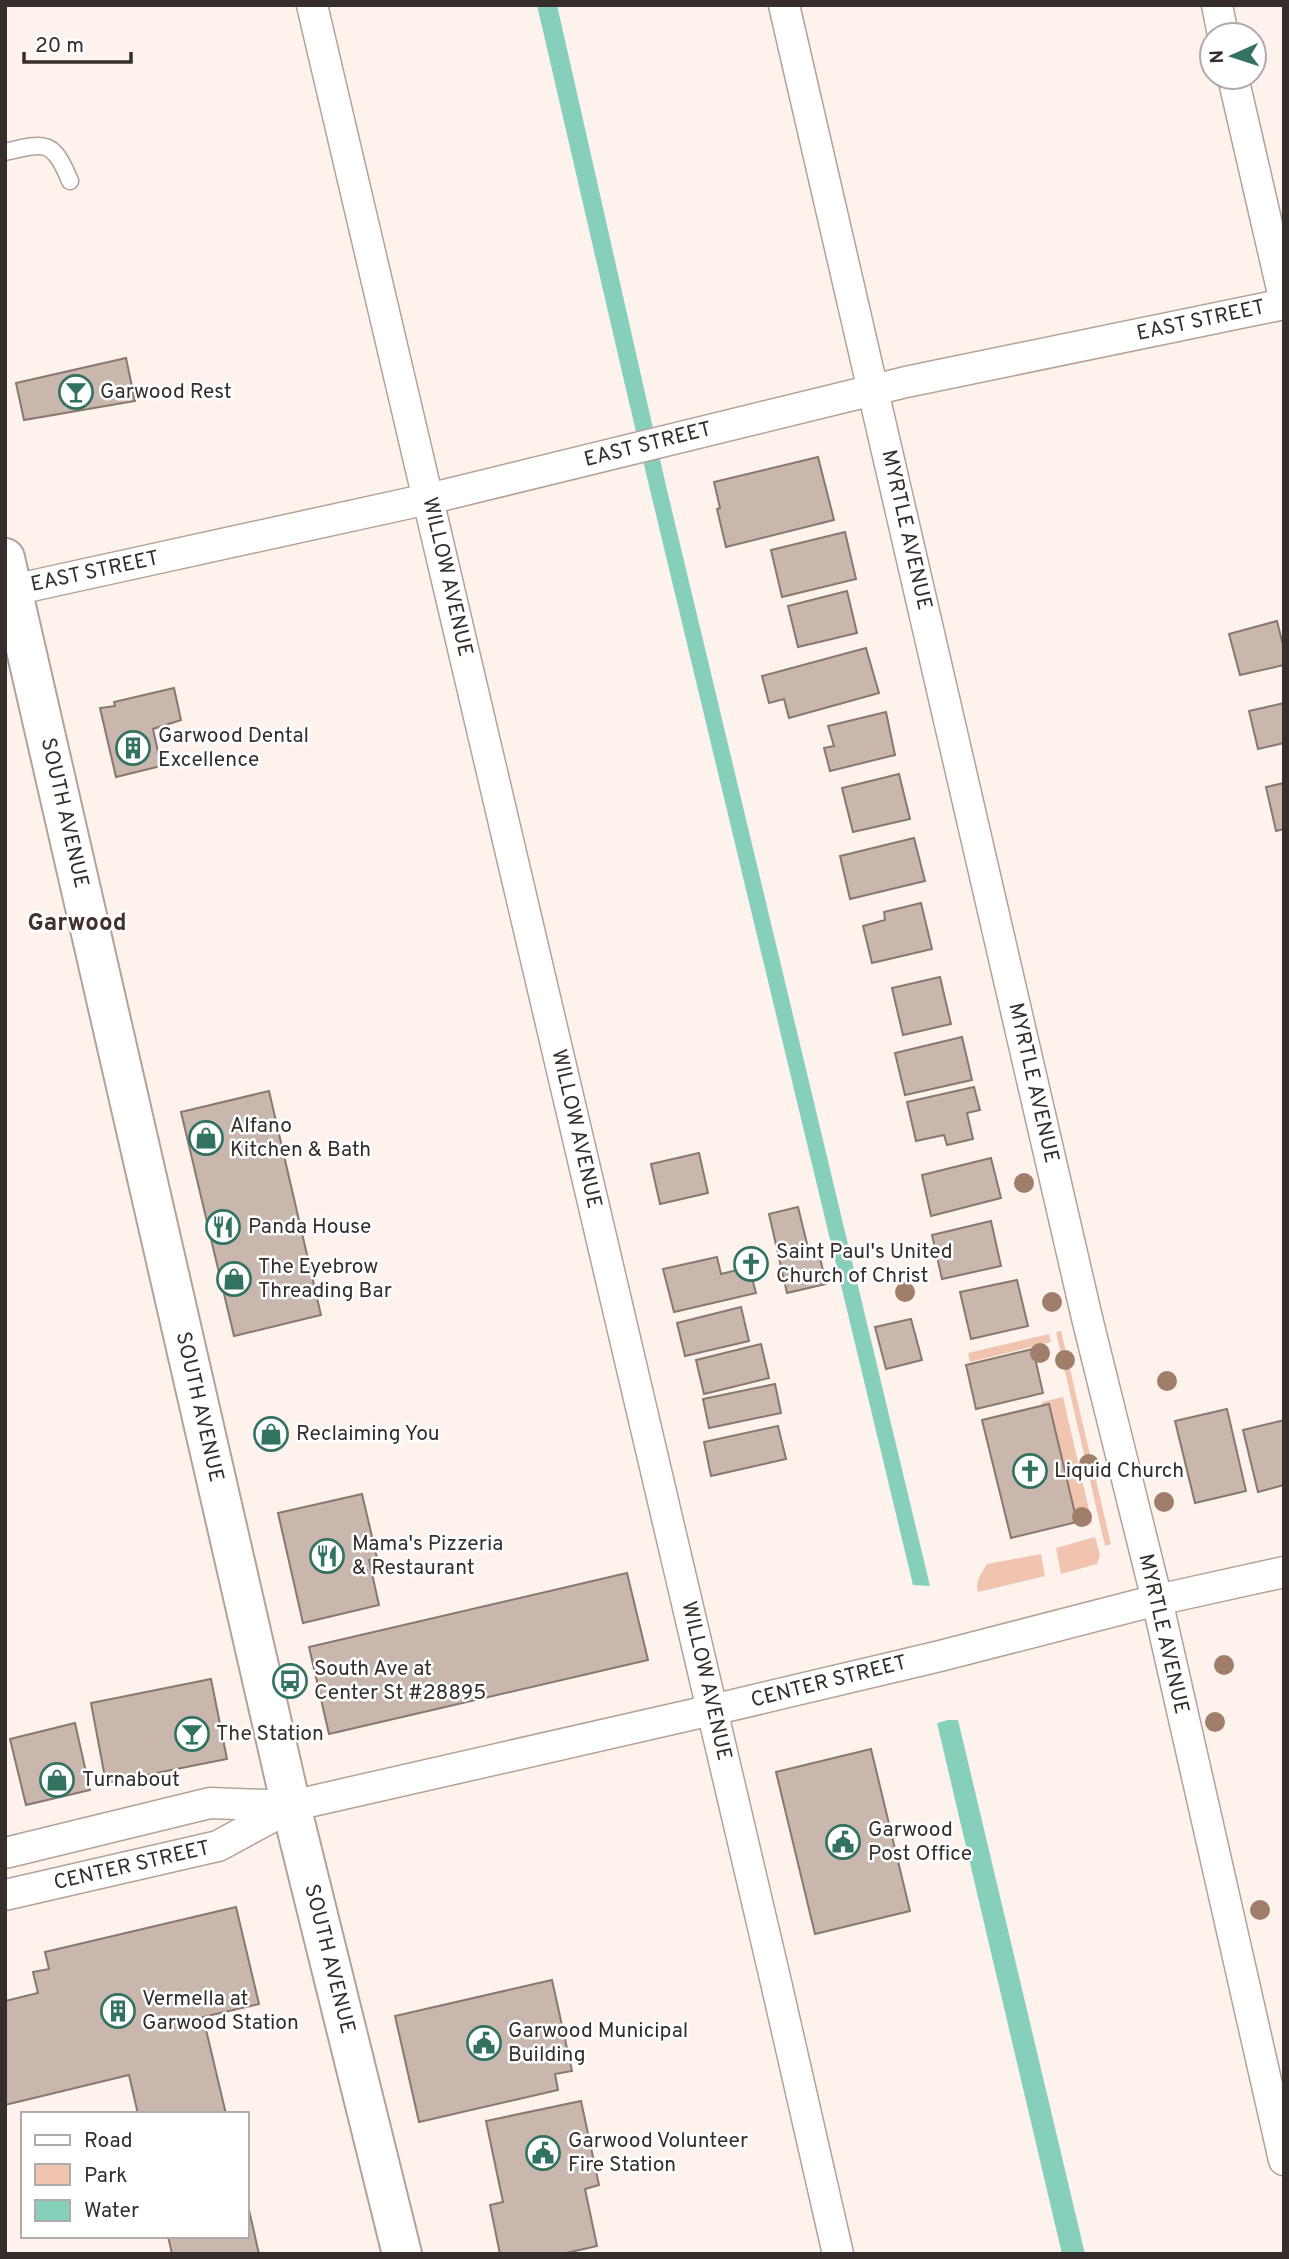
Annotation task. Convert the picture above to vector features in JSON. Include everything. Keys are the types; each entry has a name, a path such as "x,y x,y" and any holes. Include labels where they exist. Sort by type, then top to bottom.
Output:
{"main road":[{"name":"SOUTH AVENUE","path":"9,574 291,1806 402,2254"}],"street":[{"name":"WILLOW AVENUE","path":"312,5 838,2254"},
{"name":"MYRTLE AVENUE","path":"784,5 1087,1318 1157,1600 1284,2160"},
{"path":"1236,91 1284,298"},
{"name":"EAST STREET","path":"9,574 428,499 874,391 1284,304"},
{"name":"CENTER STREET","path":"5,1853 210,1803 291,1806 712,1710 940,1656 1157,1600 1284,1572"},
{"name":"CENTER STREET","path":"5,1895 218,1846 291,1806"}],"lane":[{"path":"5,152 28,147 50,147 62,161 70,181"}],"green space":[{"path":"1061,1331 1111,1544 1105,1546 1056,1332"},
{"path":"1049,1334 1051,1342 970,1362 968,1353"},
{"path":"1063,1397 1092,1523 1079,1527 1049,1405 1042,1406 1042,1402"},
{"path":"1095,1537 1100,1555 1097,1564 1061,1574 1056,1548"},
{"path":"1041,1554 1045,1576 978,1592 978,1581 987,1564"}],"water":[{"path":"537,5 557,5 667,490 930,1586 913,1585 628,398"},
{"path":"958,1720 1085,2254 1062,2254 937,1723"}],"building":[{"name":"Garwood Rest","path":"126,358 135,401 24,420 16,383"},
{"path":"818,457 834,520 726,547 714,482"},
{"path":"845,532 856,579 782,597 771,550"},
{"path":"847,591 857,633 798,647 788,606"},
{"path":"1277,621 1284,649 1284,665 1240,675 1229,634"},
{"path":"866,648 879,693 789,718 784,699 769,703 762,676"},
{"name":"Garwood Dental Excellence","path":"174,688 181,720 153,729 161,766 116,777 100,708 115,706 114,702"},
{"path":"1284,703 1284,743 1258,749 1249,711"},
{"path":"886,712 895,755 830,771 824,748 834,746 828,726"},
{"path":"899,774 910,819 853,832 842,788"},
{"path":"1284,783 1284,829 1276,831 1266,787"},
{"path":"914,838 925,881 850,899 840,856"},
{"path":"921,903 932,949 872,963 863,926 885,920 884,912"},
{"path":"940,977 951,1024 903,1035 892,988"},
{"path":"962,1037 972,1080 905,1095 895,1053"},
{"path":"974,1087 980,1110 967,1113 973,1139 947,1145 944,1135 916,1141 907,1102"},
{"path":"269,1091 321,1315 234,1336 181,1112"},
{"path":"699,1153 708,1193 660,1204 651,1164"},
{"path":"991,1158 1001,1198 931,1216 922,1175"},
{"path":"798,1207 810,1256 819,1253 826,1284 787,1293 769,1214"},
{"path":"991,1221 1001,1266 942,1279 932,1235"},
{"path":"717,1257 721,1274 749,1267 756,1293 674,1312 663,1269"},
{"path":"1017,1280 1028,1326 971,1339 960,1292"},
{"path":"741,1307 749,1341 685,1356 677,1323"},
{"path":"911,1319 922,1360 886,1369 875,1327"},
{"path":"761,1344 769,1378 704,1394 696,1360"},
{"path":"1033,1349 1043,1393 976,1409 966,1365"},
{"path":"775,1384 781,1413 709,1428 703,1399"},
{"name":"Liquid Church","path":"1049,1404 1077,1522 1011,1538 982,1420"},
{"path":"1227,1409 1246,1491 1195,1503 1175,1421"},
{"path":"1284,1420 1284,1485 1258,1492 1243,1430"},
{"path":"778,1426 786,1459 711,1476 704,1442"},
{"path":"362,1494 377,1558 369,1560 379,1605 303,1623 278,1513"},
{"path":"627,1573 648,1660 329,1734 309,1647"},
{"path":"211,1679 227,1759 106,1783 91,1703"},
{"path":"75,1723 90,1790 26,1805 10,1739"},
{"name":"Garwood Post Office","path":"871,1749 910,1911 815,1934 776,1772"},
{"name":"Vermella at Garwood Station","path":"236,1907 259,2004 203,2017 226,2112 138,2112 129,2075 5,2105 5,2001 38,1993 33,1972 49,1969 45,1952"},
{"name":"Garwood Municipal Building","path":"552,1980 572,2071 555,2074 558,2090 419,2122 395,2016"},
{"name":"Garwood Volunteer Fire Station","path":"581,2101 599,2185 585,2189 597,2246 562,2254 500,2254 490,2205 503,2202 486,2121"},
{"path":"248,2205 259,2254 172,2254 168,2238 248,2238"}],"place":[{"name":"Garwood Rest","path":"76,392"},
{"name":"Garwood Dental Excellence","path":"133,748"},
{"name":"Alfano Kitchen & Bath","path":"206,1138"},
{"name":"Panda House","path":"223,1227"},
{"name":"Saint Paul's United Church of Christ","path":"751,1264"},
{"name":"The Eyebrow Threading Bar","path":"234,1279"},
{"name":"Reclaiming You","path":"271,1434"},
{"name":"Liquid Church","path":"1030,1471"},
{"name":"Mama's Pizzeria & Restaurant","path":"327,1556"},
{"name":"South Ave at Center St #28895","path":"290,1681"},
{"name":"The Station","path":"192,1734"},
{"name":"Turnabout","path":"57,1780"},
{"name":"Garwood Post Office","path":"843,1842"},
{"name":"Vermella at Garwood Station","path":"118,2011"},
{"name":"Garwood Municipal Building","path":"484,2043"},
{"name":"Garwood Volunteer Fire Station","path":"543,2153"}],"district":[{"name":"Garwood","path":"77,924"}]}
